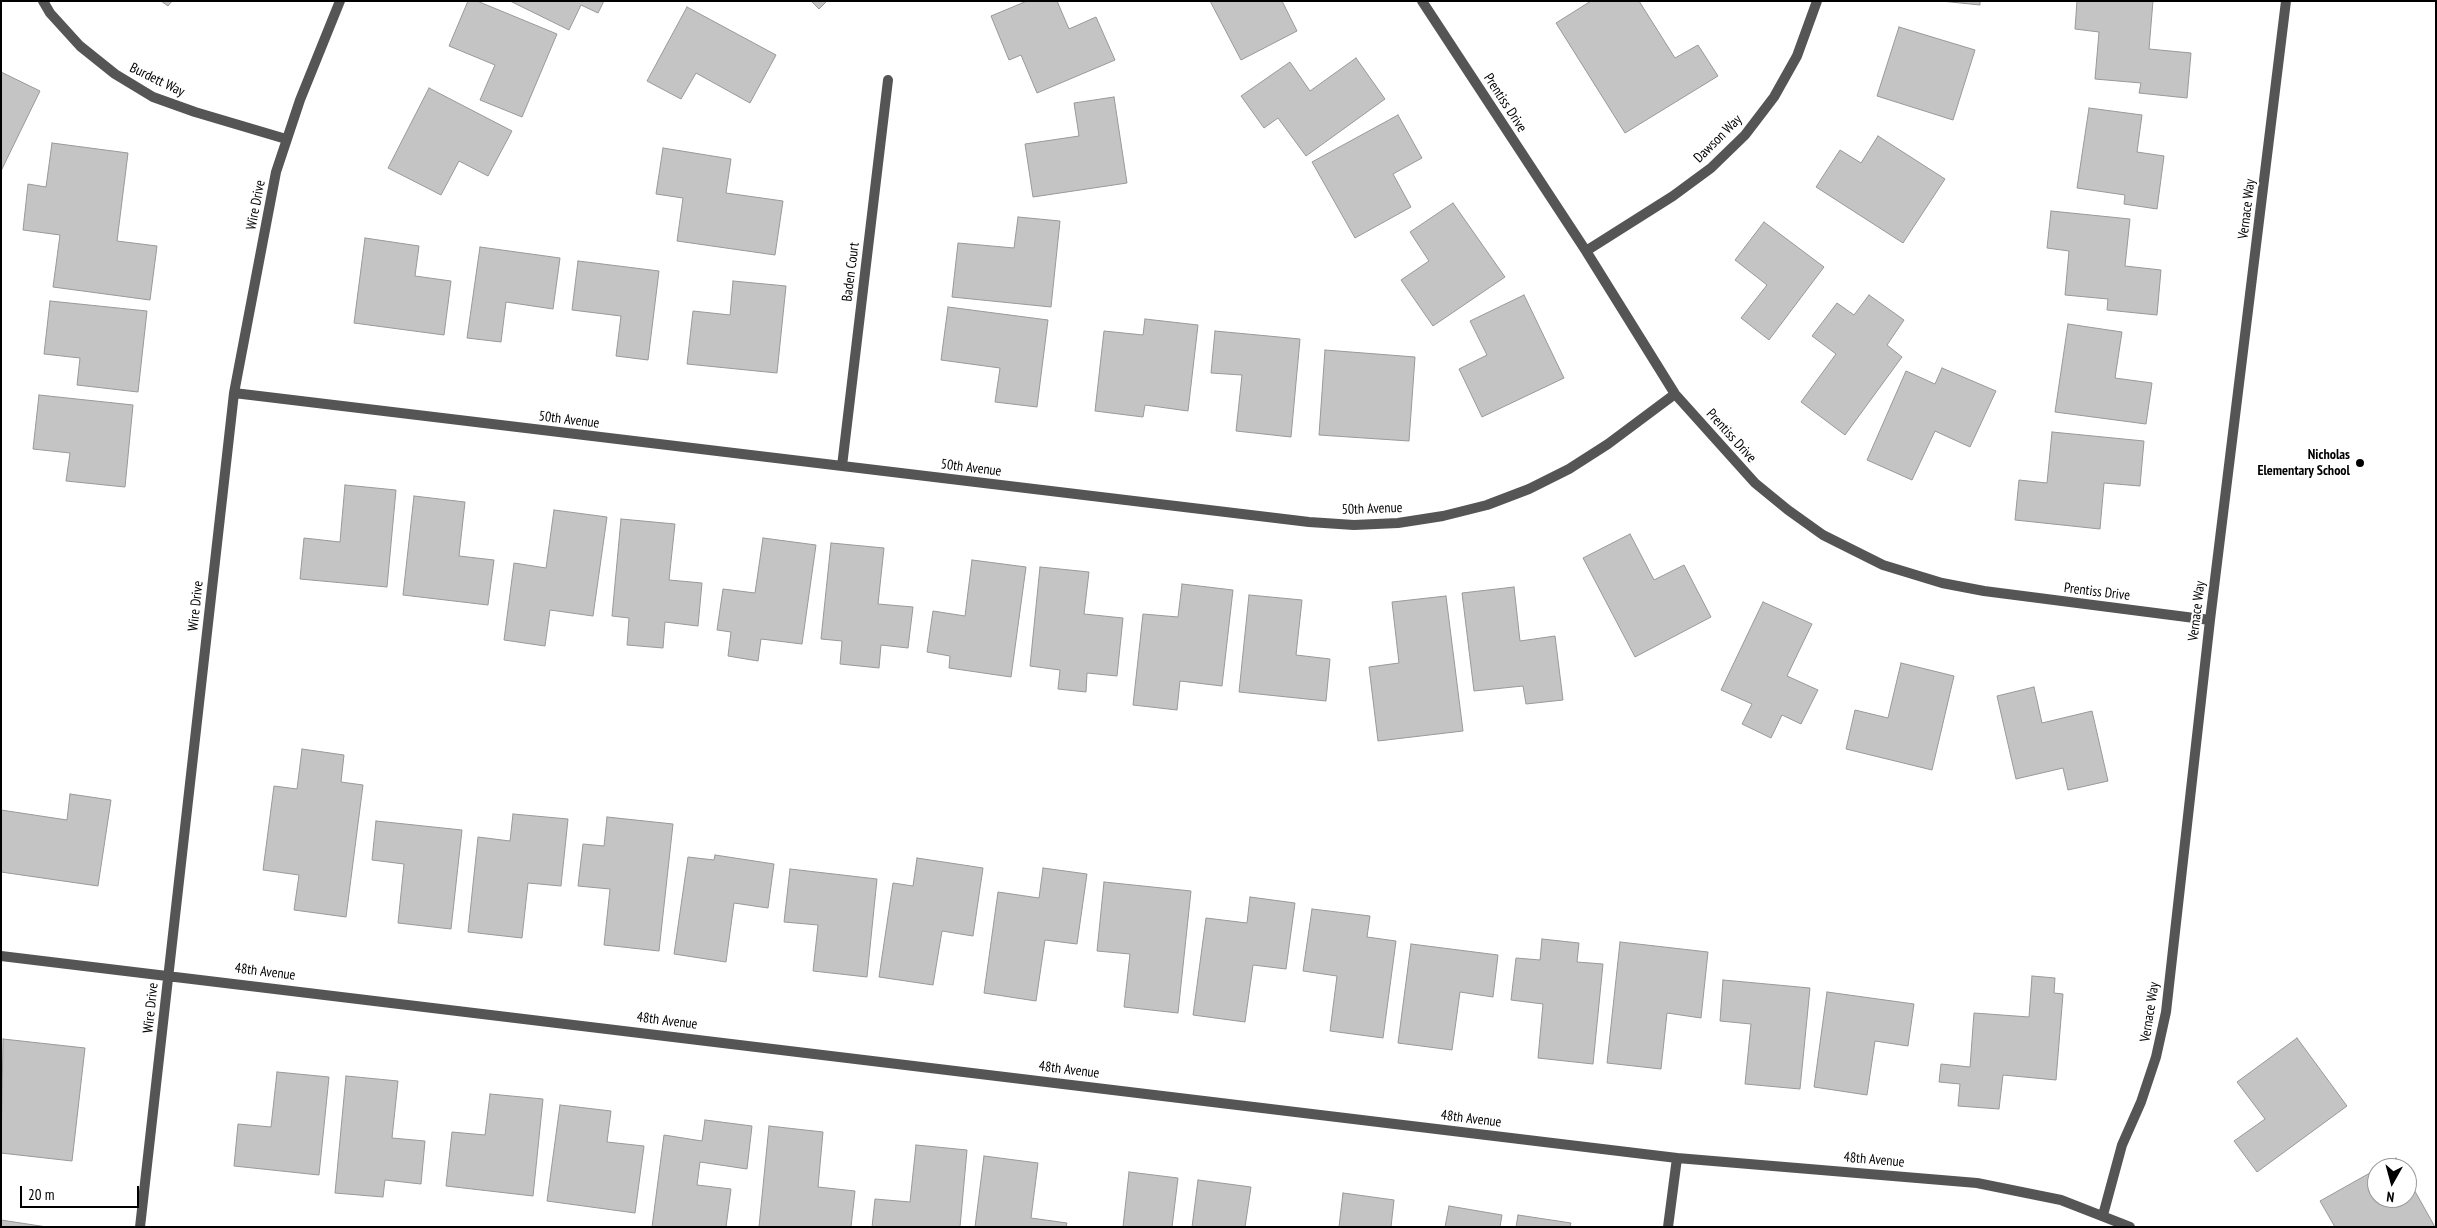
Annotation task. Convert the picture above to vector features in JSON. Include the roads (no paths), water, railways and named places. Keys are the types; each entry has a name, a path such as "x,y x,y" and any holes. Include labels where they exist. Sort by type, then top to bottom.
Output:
{"street":[{"name":"Burdett Way","path":"43,1 50,13 80,46 115,74 153,96 195,112 286,139"},
{"name":"Wire Drive","path":"140,1227 234,393 276,172 286,139 340,1"},
{"name":"Prentiss Drive","path":"1422,1 1586,251 1675,394 1755,483 1781,505 1823,534 1883,565 1942,583 1984,591 2210,620"},
{"name":"Dawson Way","path":"1586,251 1673,196 1711,168 1745,135 1774,97 1797,56 1817,1"},
{"name":"Vernace Way","path":"2103,1215 2122,1144 2141,1102 2156,1058 2166,1012 2210,620 2286,1"},
{"name":"Baden Court","path":"842,466 888,80"},
{"name":"50th Avenue","path":"234,393 1309,522 1354,525 1398,523 1443,516 1487,505 1529,488 1569,469 1608,444 1675,394"},
{"name":"48th Avenue","path":"1,956 168,974 1677,1158 1977,1183 2061,1200 2130,1227"},
{"path":"1668,1227 1677,1158"}],"place":[{"name":"Nicholas Elementary School","path":"2360,463"}]}
